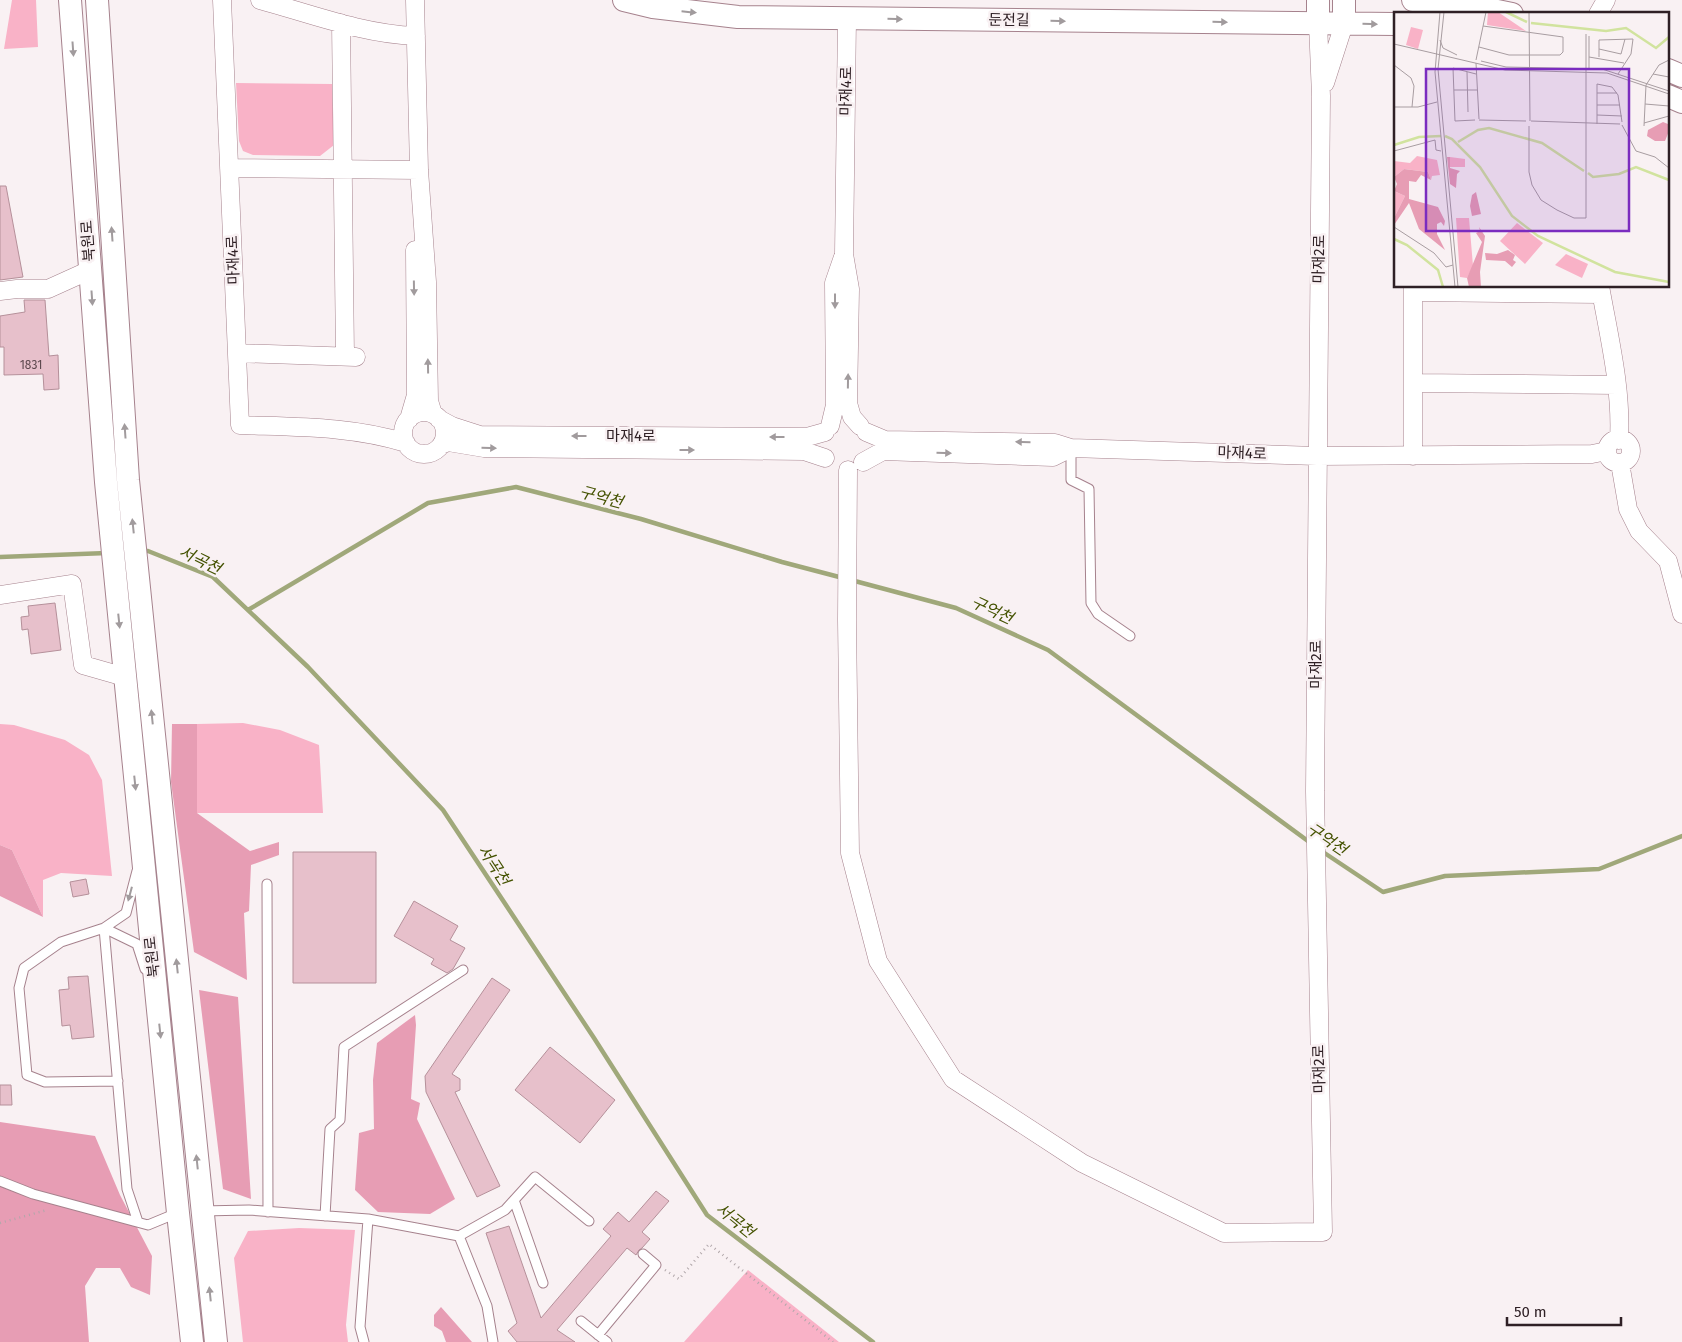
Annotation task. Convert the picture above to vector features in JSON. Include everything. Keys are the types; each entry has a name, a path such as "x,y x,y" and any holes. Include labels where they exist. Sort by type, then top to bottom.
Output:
{"street":[{"name":"북원로","path":"70,0 114,572 192,1342"},
{"name":"북원로","path":"97,0 128,480 216,1342"},
{"name":"마재4로","path":"222,0 240,425 348,430 406,443"},
{"path":"260,0 341,23 395,35 416,36"},
{"path":"415,0 419,170 427,282 429,401 436,416 443,424 445,431 441,445 430,453 423,454 416,452 406,443 403,437 406,421 416,395 414,269 419,170"},
{"name":"둔전길","path":"624,0 653,7 738,17 847,9 1394,24"},
{"path":"1318,0 1321,96"},
{"path":"1321,96 1344,24 1344,0"},
{"path":"1413,0 1453,2 1502,12"},
{"path":"1599,12 1606,0"},
{"name":"마재4로","path":"847,9 844,254 850,289 848,403 852,417 863,429 885,440 1055,443 1071,448 1317,456 1592,454 1615,451"},
{"path":"237,353 351,357 343,169 341,23"},
{"path":"1670,71 1682,76"},
{"name":"마재2로","path":"856,466 848,535 847,620 850,853 878,961 953,1079 1082,1163 1224,1233 1323,1232 1315,790 1321,96"},
{"path":"1670,97 1682,102"},
{"path":"229,168 419,170"},
{"name":"마재4로","path":"436,416 452,426 480,435 807,437 827,429 835,405 834,283 844,254"},
{"path":"0,291 48,289 90,270"},
{"path":"1413,456 1413,289 1601,290 1617,385 1620,422 1615,451 1628,509 1639,531 1668,561 1682,614"},
{"path":"1413,383 1617,385"},
{"path":"406,421 420,412 436,416"},
{"name":"마재4로","path":"348,430 406,421"},
{"path":"845,421 853,422 863,429 869,440 870,448 868,456 856,466 833,466 825,458 821,447 827,429 837,422 845,421"},
{"name":"마재4로","path":"441,445 448,442 484,448 804,451 825,458"},
{"name":"마재4로","path":"856,466 883,451 1054,457 1071,448"},
{"path":"0,595 72,584 83,666 125,677"},
{"path":"178,1213 202,1211"}],"lane":[{"path":"1071,448 1071,480 1089,489 1091,603 1098,614 1130,636"},
{"path":"118,1081 45,1082 27,1075 19,988 24,968 61,942 104,928 126,913 142,851"},
{"path":"267,884 268,1212"},
{"path":"104,928 136,944 156,998"},
{"path":"104,928 127,1188 138,1222"},
{"path":"326,1216 330,1129 340,1120 344,1047 463,970"},
{"path":"202,1211 268,1212 368,1219 459,1236 505,1210 535,1177 589,1221"},
{"path":"0,1181 33,1194 148,1225 178,1213"},
{"path":"514,1200 543,1282"},
{"path":"364,1342 360,1327 368,1219"},
{"path":"459,1236 487,1306 492,1338 501,1342"},
{"path":"598,1335 656,1265 643,1254"},
{"path":"581,1322 607,1342"}],"path":[{"path":"0,1223 70,1204"},
{"path":"656,1265 679,1279 709,1244 833,1342"}],"shaded area":[{"path":"12,0 36,0 38,47 4,49"},
{"path":"236,83 332,84 334,145 320,156 253,155 243,151 239,141"},
{"path":"243,723 280,730 319,745 323,813 197,813 197,724"},
{"path":"0,724 14,725 65,740 89,755 102,780 112,876 61,873 43,880 43,917 12,850 0,845"},
{"path":"172,724 197,724 197,813 250,851 279,842 279,855 251,865 249,911 244,913 247,980 194,952 171,782"},
{"path":"0,845 12,850 43,917 0,896"},
{"path":"199,990 238,997 251,1199 223,1189"},
{"path":"415,1015 411,1099 420,1103 417,1119 455,1199 430,1214 378,1212 355,1190 359,1133 374,1129 373,1080 377,1043"},
{"path":"0,1122 95,1136 120,1195 152,1256 150,1295 131,1287 120,1268 96,1268 85,1286 89,1342 0,1342"},
{"path":"299,1228 355,1230 346,1325 348,1342 243,1342 234,1258 248,1231"},
{"path":"748,1270 839,1342 684,1342"},
{"path":"441,1307 472,1342 446,1342 442,1331 434,1326 434,1315"}],"building":[{"path":"0,186 6,186 23,277 0,280"},
{"path":"24,300 45,300 49,356 58,355 59,389 44,390 43,374 4,375 4,347 0,347 0,316 25,312"},
{"path":"55,603 61,650 31,654 28,629 22,630 21,617 29,616 28,606"},
{"path":"293,852 376,852 376,983 293,983"},
{"path":"86,879 89,894 73,897 70,882"},
{"path":"414,901 458,926 450,940 465,948 453,969 447,973 431,964 434,959 394,936"},
{"path":"88,976 94,1037 72,1039 70,1025 62,1026 59,990 69,989 68,977"},
{"path":"492,978 510,990 452,1074 460,1079 460,1090 455,1092 500,1186 477,1197 426,1092 425,1076"},
{"path":"550,1047 615,1100 580,1143 515,1090"},
{"path":"0,1085 11,1085 12,1105 0,1105"},
{"path":"656,1191 669,1201 642,1232 650,1239 636,1255 627,1248 557,1330 575,1342 517,1342 508,1331 517,1323 486,1233 509,1226 541,1318 611,1236 603,1229 618,1212 629,1222"}],"waterway":[{"name":"구억천","path":"248,610 428,503 516,487 641,519 782,562 843,578"},
{"name":"서곡천","path":"142,551 148,551 213,577 308,667 443,810 594,1038 707,1215 873,1342"},
{"name":"서곡천","path":"0,557 107,553"},
{"name":"구억천","path":"851,580 956,608 1048,650 1312,844"},
{"name":"구억천","path":"1320,850 1383,892 1445,876 1599,869 1682,836"}]}
